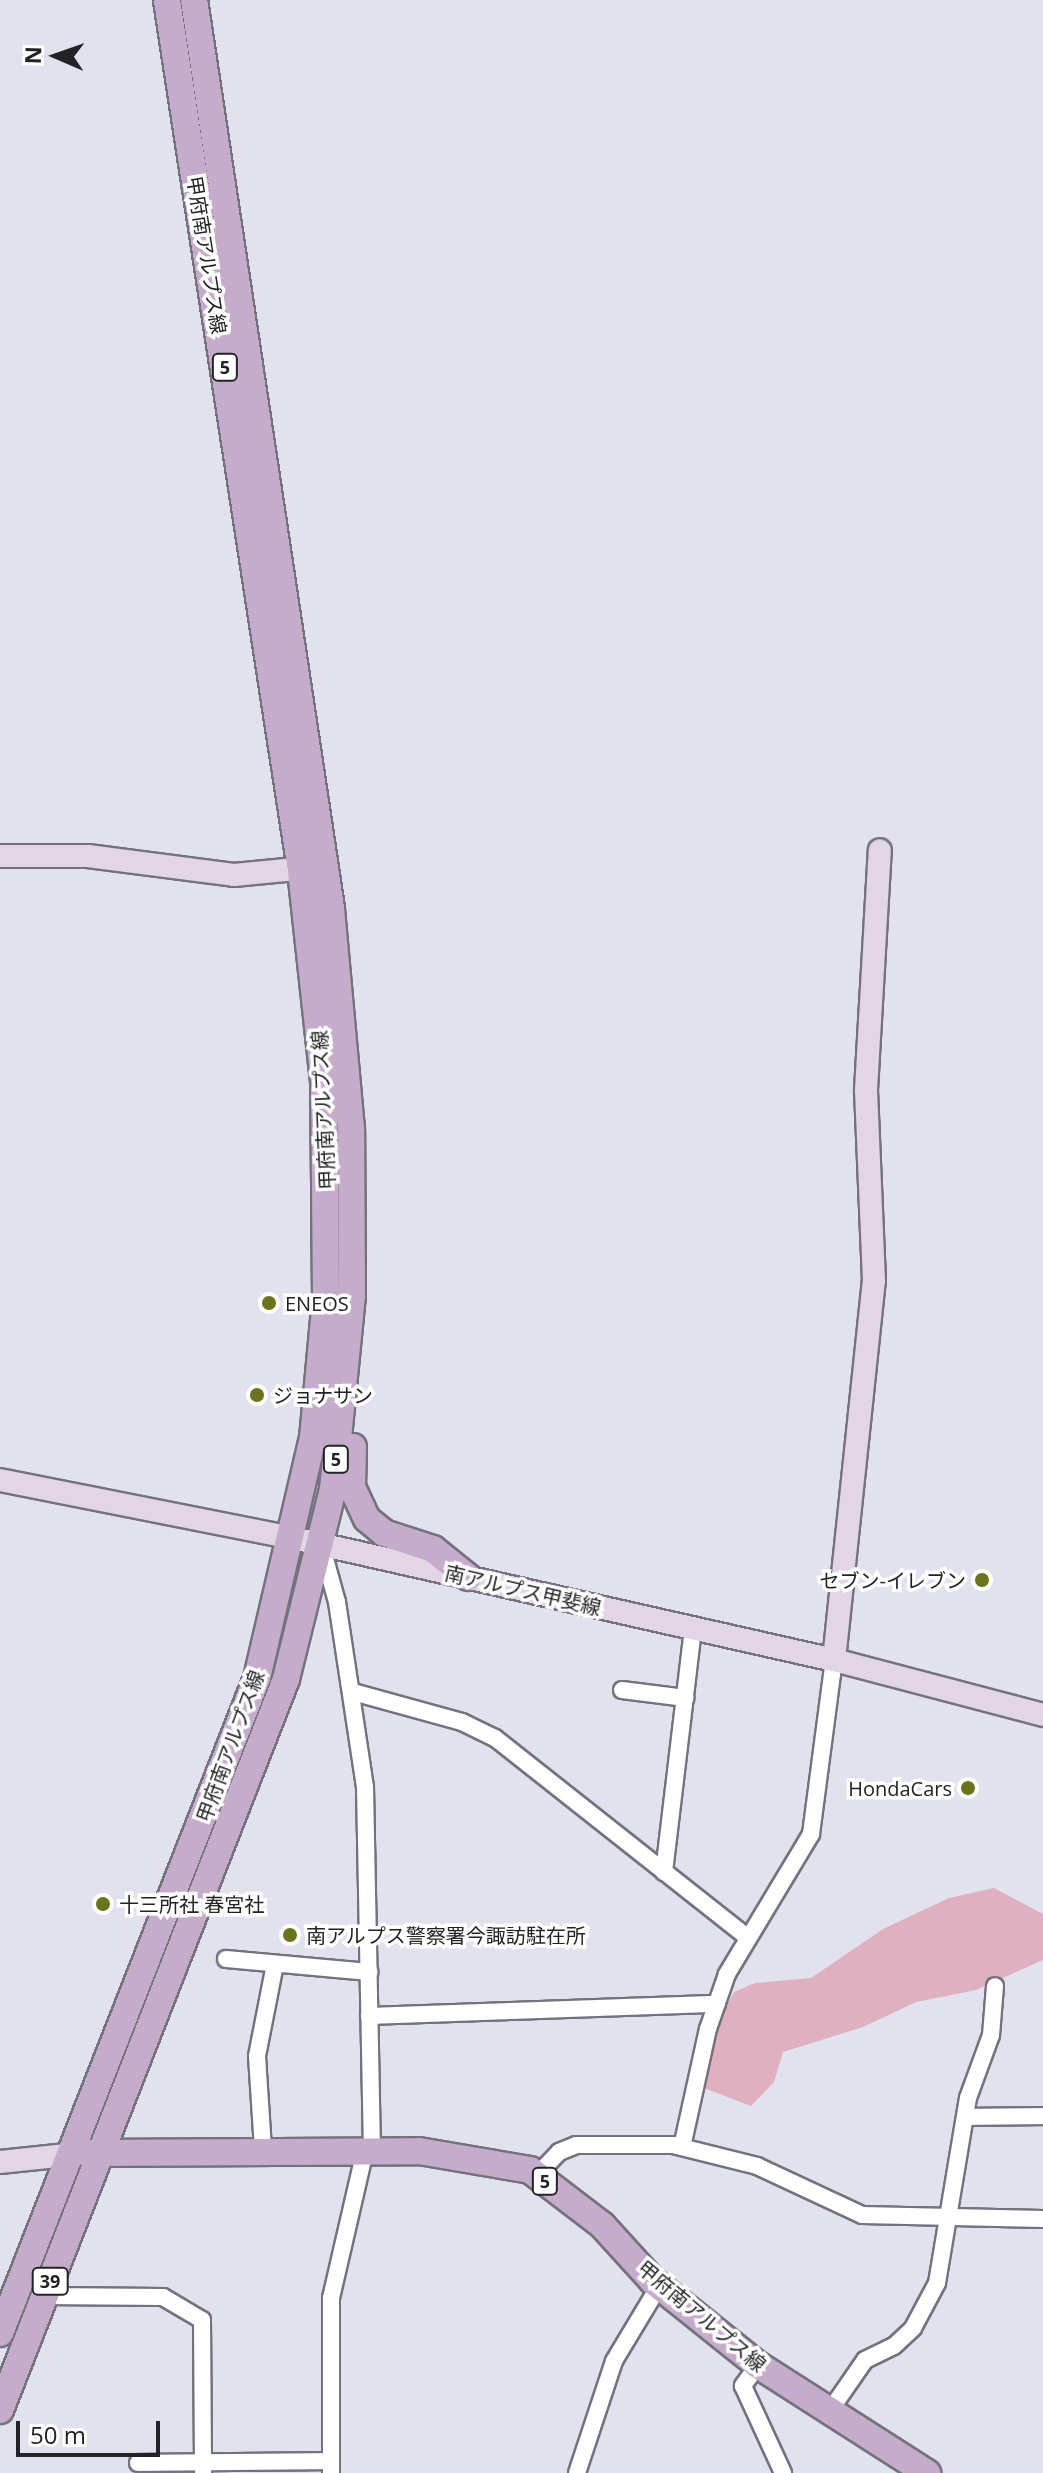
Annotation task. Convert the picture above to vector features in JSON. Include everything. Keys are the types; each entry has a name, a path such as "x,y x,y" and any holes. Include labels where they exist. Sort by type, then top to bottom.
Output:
{"main road":[{"name":"甲府南アルプス線","path":"167,0 294,730"},
{"name":"甲府南アルプス線","path":"100,2152 266,1738 321,1545 333,1489 352,1296 351,1129 194,0"},
{"name":"甲府南アルプス線","path":"313,868 329,1178 319,1385 293,1538 257,1678 227,1764 67,2155 263,2149 368,2151 492,2160 537,2175 602,2225 659,2286 758,2365 927,2473"},
{"path":"352,1296 360,1362 352,1487 355,1502 384,1533 433,1549 468,1577"},
{"name":"39","path":"0,2410 100,2152"},
{"name":"39","path":"0,2333 7,2297 67,2155"}],"street":[{"path":"682,2147 717,2004 746,1936 805,1851 811,1834 834,1660 874,1281 866,1090 880,850"},
{"path":"0,856 88,856 234,875 313,868"},
{"name":"南アルプス甲斐線","path":"0,1480 293,1538 468,1577 834,1660 1043,1715"},
{"path":"138,2463 203,2468 331,2467 331,2298 368,2151 369,1972 365,1787 353,1692 321,1545"},
{"path":"664,1872 693,1628"},
{"path":"622,1690 685,1698"},
{"path":"353,1692 462,1722 495,1738 746,1936"},
{"path":"226,1959 369,1972"},
{"path":"263,2149 257,2056 275,1964"},
{"path":"829,2412 865,2360 894,2346 913,2328 937,2283 965,2117 991,2035 995,1986"},
{"path":"369,2016 717,2004"},
{"path":"965,2117 1043,2116"},
{"path":"537,2175 559,2152 576,2145 628,2142 682,2147 757,2166 862,2215 1043,2219"},
{"path":"0,2162 67,2155"},
{"path":"577,2473 614,2361 659,2286"},
{"path":"44,2296 163,2297 202,2320 203,2468"},
{"path":"758,2365 743,2386 783,2473"}],"shaded area":[{"path":"994,1888 1043,1914 1043,1960 976,1990 916,2002 863,2027 783,2052 774,2082 751,2106 704,2088 718,2023 734,1992 755,1983 811,1978 883,1929 949,1898"}],"place":[{"name":"ENEOS","path":"269,1303"},
{"name":"ジョナサン","path":"257,1395"},
{"name":"セブン-イレブン","path":"982,1580"},
{"name":"HondaCars","path":"968,1788"},
{"name":"十三所社 春宮社","path":"103,1904"},
{"name":"南アルプス警察署今諏訪駐在所","path":"290,1935"}]}
